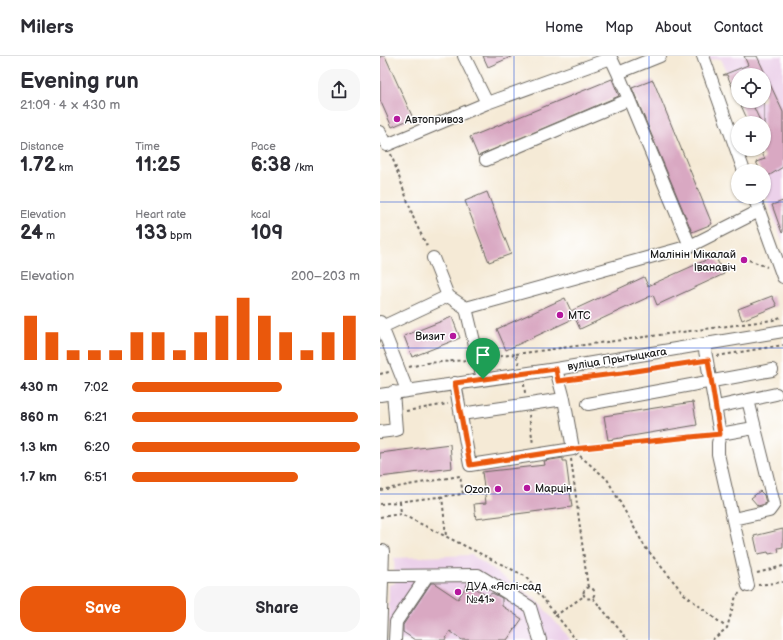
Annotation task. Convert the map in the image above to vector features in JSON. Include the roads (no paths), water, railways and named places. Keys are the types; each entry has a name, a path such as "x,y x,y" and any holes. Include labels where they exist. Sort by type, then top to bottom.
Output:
{"street":[{"path":"464,56 487,103"},
{"path":"618,73 660,56"},
{"path":"703,56 742,164"},
{"path":"380,132 387,145 487,103 599,59 611,58 690,246"},
{"path":"486,160 628,100"},
{"path":"756,204 782,274"},
{"path":"466,308 690,246 759,211"},
{"path":"433,258 448,296 466,308 483,379"},
{"path":"407,390 381,324 448,296"},
{"name":"вуліца Прытыцкага","path":"380,394 556,369 783,331"},
{"path":"704,345 712,382 720,434 718,454 747,581"},
{"path":"455,383 470,465 536,456 571,450 564,399 556,369"},
{"path":"588,404 772,370"},
{"path":"380,432 396,430 394,392"},
{"path":"716,407 776,394"},
{"path":"461,414 564,399"},
{"path":"733,519 769,511 774,504 748,400"},
{"path":"720,434 754,428"},
{"path":"380,551 383,551 380,640"},
{"path":"382,576 478,575 530,607 540,640"},
{"path":"395,640 396,622 427,576"}],"place":[{"name":"Автопривоз","path":"397,119"},
{"name":"Малінін Мікалай Іванавіч","path":"744,260"},
{"name":"МТС","path":"560,315"},
{"name":"Визит","path":"453,336"},
{"name":"Марцін","path":"527,488"},
{"name":"Ozon","path":"498,489"},
{"name":"ДУА «Яслі-сад №41»","path":"458,592"}]}
